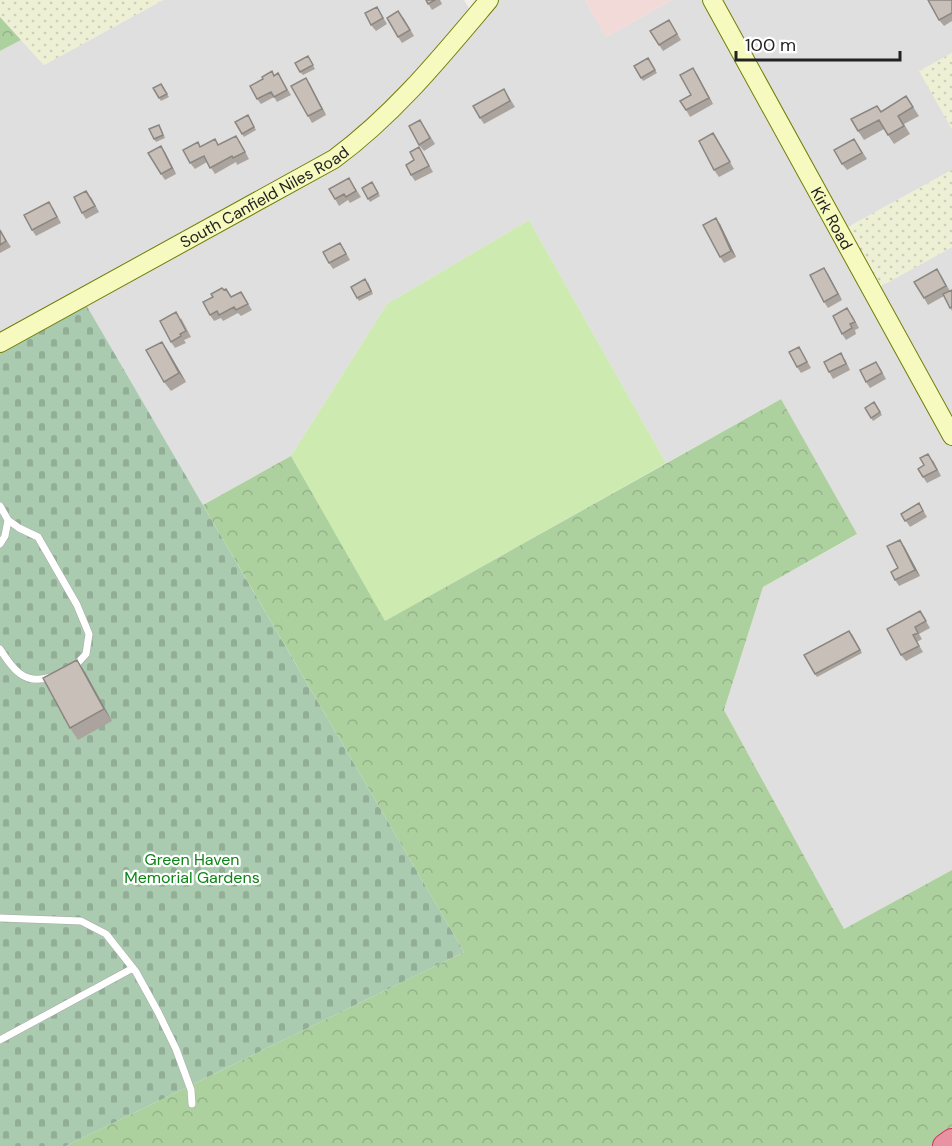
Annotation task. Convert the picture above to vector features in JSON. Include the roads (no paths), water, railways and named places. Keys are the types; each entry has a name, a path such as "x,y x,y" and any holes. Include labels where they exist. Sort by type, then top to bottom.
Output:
{"highway":[{"path":"945,1146 952,1141"}],"main road":[{"name":"South Canfield Niles Road","path":"0,343 309,174 341,154 397,106 489,0"},
{"name":"Kirk Road","path":"712,0 952,436"}],"lane":[{"path":"0,506 8,520 38,537 77,605 89,634 86,654 69,669"},
{"path":"0,544 5,536 8,520"},
{"path":"0,649 12,669 24,677 44,680 53,676"},
{"path":"0,918 81,921 106,934 133,969 158,1012 176,1049 191,1090 192,1104"},
{"path":"0,1040 133,969"}],"park label":[{"name":"Green Haven Memorial Gardens","path":"192,868"}]}
